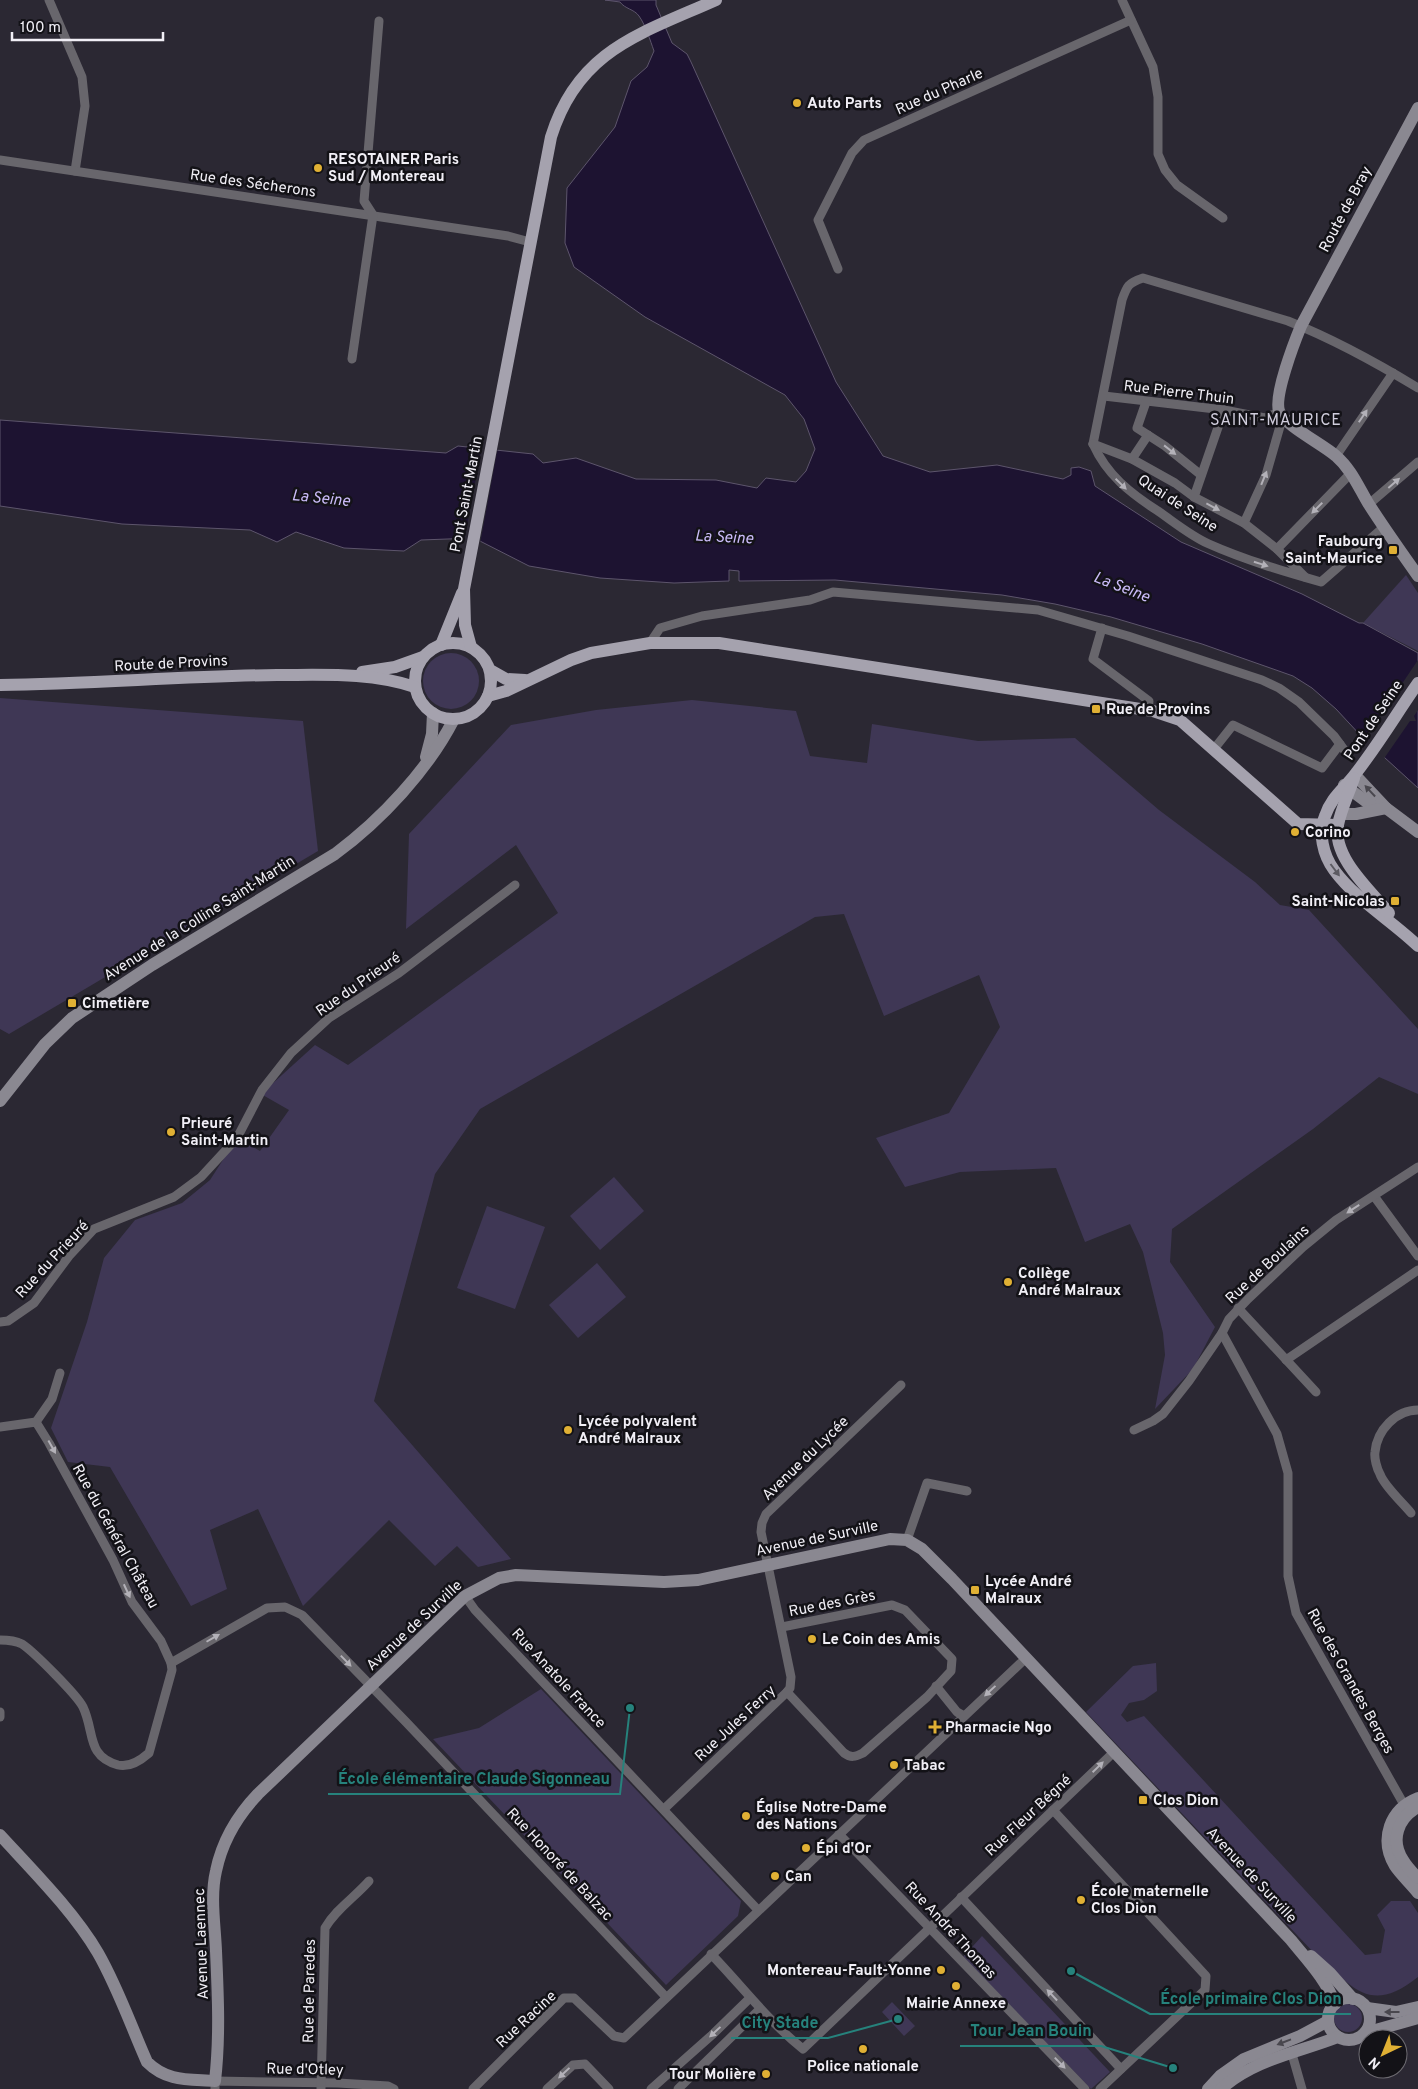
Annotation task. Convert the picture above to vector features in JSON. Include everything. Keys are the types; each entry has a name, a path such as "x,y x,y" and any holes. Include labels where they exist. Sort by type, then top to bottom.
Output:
{"main road":[{"name":"Pont Saint-Martin","path":"464,588 530,242 551,137 557,118 566,98 598,59 617,46 716,0"},
{"path":"440,644 464,588"},
{"path":"464,588 465,625 471,647"},
{"path":"456,643 471,647 482,657 490,670 491,683 488,696 482,705 465,717 444,718 425,707 415,688 418,666 423,657 440,644 456,643"},
{"path":"488,696 506,691 571,660 591,653 650,643 718,643 1148,710 1180,720 1298,824 1322,825 1340,820"},
{"path":"344,674 395,667 423,657"},
{"path":"490,670 506,679 528,680"},
{"path":"344,674 394,680 415,688"},
{"name":"Route de Provins","path":"0,685 67,684 240,675 344,674"},
{"name":"Pont de Seine","path":"1322,825 1333,798 1347,788 1418,683"},
{"path":"1347,788 1337,840 1344,859 1414,942"},
{"path":"1322,825 1322,843 1333,869 1355,892 1414,942"}],"street":[{"path":"48,0 82,77 85,106 76,171"},
{"path":"1122,0 1153,67 1158,97 1158,154 1165,170 1177,185 1223,218"},
{"name":"Rue du Pharle","path":"838,268 818,220 852,153 864,140 1131,20"},
{"path":"352,359 373,215 364,201 379,21"},
{"name":"Route de Bray","path":"1281,414 1278,400 1301,326 1418,108"},
{"name":"Rue des Sécherons","path":"0,160 373,215 508,236 530,242"},
{"path":"1306,578 1277,548 1244,523 1194,497 1175,483 1132,459 1093,444 1126,287 1133,281 1143,278 1301,326 1393,373 1418,388"},
{"path":"1336,456 1393,373"},
{"name":"Rue Pierre Thuin","path":"1104,396 1224,410 1265,418 1281,414"},
{"path":"1146,402 1137,428 1165,446 1201,475"},
{"path":"1194,497 1224,410"},
{"path":"1281,414 1295,428 1336,456 1351,473 1369,504 1418,576"},
{"path":"1244,523 1266,474 1281,414"},
{"path":"1132,459 1148,435"},
{"name":"Quai de Seine","path":"1093,444 1100,460 1118,482 1132,494 1208,544 1253,562 1306,578 1321,582 1384,527"},
{"path":"1369,504 1418,462"},
{"path":"1277,548 1351,473"},
{"path":"650,643 660,628 702,616 810,600 832,592 1038,610 1102,628 1262,680 1299,702 1343,747 1322,768 1234,725 1214,749"},
{"path":"1102,628 1093,659 1149,701 1148,710"},
{"name":"Avenue de la Colline Saint-Martin","path":"421,768 432,734 434,713"},
{"name":"Avenue de la Colline Saint-Martin","path":"0,1102 45,1044 72,1018 152,965 335,854 372,824 421,768 445,737 454,719"},
{"path":"1355,775 1381,808"},
{"path":"1347,788 1418,832"},
{"path":"1340,820 1381,808"},
{"name":"Rue du Prieuré","path":"0,1322 8,1321 34,1303 69,1256 94,1229 174,1197 201,1177 237,1138 262,1090 290,1053 329,1018 399,973 515,885"},
{"name":"Rue de Boulains","path":"1134,1430 1153,1421 1162,1414 1189,1381 1238,1308 1336,1220 1418,1167"},
{"path":"1374,1196 1418,1256"},
{"path":"1286,1360 1418,1270"},
{"path":"1238,1308 1316,1392"},
{"name":"Rue des Grandes Berges","path":"1222,1333 1277,1434 1288,1474 1288,1576 1296,1614 1410,1808"},
{"path":"0,1427 36,1422 52,1400 60,1373"},
{"name":"Avenue du Lycée","path":"787,1692 790,1688 791,1677 761,1532 762,1523 766,1514 901,1385"},
{"path":"1411,1513 1380,1476 1374,1453 1381,1433 1389,1423 1401,1413 1418,1410"},
{"name":"Rue du Général Château","path":"36,1422 50,1442 113,1560 132,1602 161,1641 171,1662"},
{"path":"907,1540 927,1483 967,1491"},
{"name":"Avenue de Surville","path":"371,1686 465,1596 498,1578 516,1575 664,1582 698,1580 890,1539 907,1540 922,1549 952,1579 1291,1940 1323,1980 1331,1992 1335,2004"},
{"name":"Rue Anatole France","path":"465,1596 475,1610 758,1910"},
{"name":"Rue des Grès","path":"782,1627 892,1605 905,1610 952,1659 951,1670 936,1686"},
{"path":"0,1640 21,1643 39,1658 83,1706 95,1748 105,1761 122,1766 140,1761 149,1753 172,1670 171,1662 267,1608 285,1606 302,1615 371,1686"},
{"name":"Rue Racine","path":"473,2089 564,1998 574,1998 614,2036 624,2038 1026,1658"},
{"name":"Rue Honoré de Balzac","path":"371,1686 666,1997"},
{"name":"Avenue Laennec","path":"215,2085 219,2007 213,1896 216,1871 223,1848 247,1806 371,1686"},
{"path":"936,1686 957,1712 964,1716"},
{"name":"Rue Jules Ferry","path":"664,1809 787,1692 844,1753 849,1757 855,1757 863,1753 927,1697 936,1686"},
{"path":"0,1712 0,1717"},
{"name":"Rue Fleur Bégné","path":"760,2009 784,2034 802,2049 1114,1752"},
{"path":"1418,1798 1400,1824 1397,1836 1398,1848 1403,1861 1418,1878"},
{"path":"1410,1808 1396,1812 1388,1835 1389,1850 1395,1865 1418,1893"},
{"path":"1053,1810 1206,1976 1205,1990 1100,2089"},
{"name":"Rue André Thomas","path":"839,1834 1085,2089"},
{"path":"0,1835 69,1912 98,1952 147,2062 155,2070 171,2078 215,2085"},
{"name":"Rue de Paredes","path":"321,2086 324,1928 334,1913 369,1881"},
{"path":"961,1897 1121,2069"},
{"name":"Avenue de Surville","path":"1291,1940 1330,1973 1353,1999 1367,2008 1396,2012 1418,2007"},
{"path":"669,2073 681,2088 760,2009 711,1954"},
{"path":"651,2089 750,1998"},
{"path":"1338,2037 1330,2028 1328,2015 1340,2000 1353,1999"},
{"path":"1366,2029 1370,2021 1367,2008"},
{"path":"1378,2029 1418,2018"},
{"path":"1208,2089 1220,2076 1244,2059 1300,2036 1328,2021"},
{"path":"1221,2089 1244,2071 1263,2062 1292,2054 1338,2037 1352,2040 1358,2036"},
{"path":"1292,2054 1302,2089"},
{"path":"547,2089 573,2065 584,2064 609,2089"},
{"name":"Rue d'Otley","path":"215,2085 388,2086 394,2089"}],"shaded area":[{"path":"1406,575 1418,593 1418,651 1363,623"},
{"path":"446,653 456,653 471,661 477,670 479,681 477,692 471,701 456,709 446,709 435,704 428,697 423,686 423,676 428,665 435,658"},
{"path":"0,698 303,721 318,851 9,1034 0,1029"},
{"path":"692,700 796,711 810,756 867,763 872,724 978,741 1075,738 1159,810 1255,882 1280,905 1309,910 1418,1029 1418,1094 1379,1077 1313,1129 1172,1229 1170,1262 1215,1327 1193,1369 1155,1409 1165,1355 1163,1333 1143,1252 1130,1224 1085,1242 1056,1168 960,1172 905,1187 876,1138 949,1113 1000,1027 979,975 884,1016 844,914 815,917 480,1109 435,1174 374,1401 511,1559 478,1567 457,1546 435,1566 389,1520 303,1606 258,1509 210,1530 227,1589 191,1606 110,1467 68,1462 51,1428 87,1322 104,1258 135,1220 182,1203 210,1180 237,1138 260,1151 289,1110 261,1094 315,1045 348,1065 558,913 516,845 406,929 409,834 511,725 596,710"},
{"path":"614,1177 644,1211 600,1250 570,1216"},
{"path":"487,1206 545,1227 515,1309 457,1288"},
{"path":"597,1263 626,1297 578,1338 549,1305"},
{"path":"1156,1663 1157,1691 1144,1700 1129,1703 1121,1715 1127,1722 1144,1716 1365,1955 1381,1953 1385,1930 1377,1915 1391,1901 1410,1901 1418,1913 1418,1977 1387,1994 1375,1995 1363,1993 1341,1978 1316,1955 1086,1712 1133,1666"},
{"path":"541,1689 741,1901 738,1916 666,1985 433,1739 479,1728"},
{"path":"982,1936 1110,2072 1091,2089 963,1957"},
{"path":"892,2002 915,2026 904,2036 882,2012"},
{"path":"1348,2004 1358,2008 1362,2018 1358,2028 1348,2032 1338,2028 1334,2018 1338,2008"}],"water":[{"name":"La Seine","path":"605,0 656,0 656,5 672,43 687,54 691,62 836,382 883,456 930,472 997,465 1063,479 1071,475 1071,468 1079,467 1091,471 1095,486 1181,542 1302,594 1359,623 1363,623 1418,653 1418,788 1362,737 1336,709 1312,688 1293,676 1202,644 1111,617 1055,604 1002,595 835,580 739,581 739,571 729,570 729,581 674,583 600,578 529,566 474,538 421,540 404,551 344,548 296,532 277,542 250,530 122,524 0,506 0,420 446,453 458,446 533,454 543,463 576,458 636,479 716,480 757,488 766,478 796,482 806,471 815,449 804,419 785,395 645,317 574,267 565,243 567,188 615,127 631,81 647,67 654,51 646,29 637,14 620,2"}],"pier":[{"path":"482,446 498,447 480,544 474,541 464,541"},
{"path":"1418,660 1418,710 1414,716 1416,721 1410,721 1383,760 1362,741 1387,705 1385,699 1391,700"}],"place":[{"name":"Auto Parts","path":"797,103"},
{"name":"RESOTAINER Paris Sud / Montereau","path":"318,168"},
{"name":"Faubourg Saint-Maurice","path":"1393,550"},
{"name":"Rue de Provins","path":"1096,709"},
{"name":"Corino","path":"1295,832"},
{"name":"Saint-Nicolas","path":"1395,901"},
{"name":"Cimetière","path":"72,1003"},
{"name":"Prieuré Saint-Martin","path":"171,1132"},
{"name":"Collège André Malraux","path":"1008,1282"},
{"name":"Lycée polyvalent André Malraux","path":"568,1430"},
{"name":"Lycée André Malraux","path":"975,1590"},
{"name":"Le Coin des Amis","path":"812,1639"},
{"name":"École élémentaire Claude Sigonneau","path":"630,1708"},
{"name":"Pharmacie Ngo","path":"935,1727"},
{"name":"Tabac","path":"894,1765"},
{"name":"Clos Dion","path":"1143,1800"},
{"name":"Église Notre-Dame des Nations","path":"746,1816"},
{"name":"Épi d'Or","path":"806,1848"},
{"name":"Can","path":"775,1876"},
{"name":"École maternelle Clos Dion","path":"1081,1900"},
{"name":"Montereau-Fault-Yonne","path":"941,1970"},
{"name":"École primaire Clos Dion","path":"1071,1971"},
{"name":"Mairie Annexe","path":"956,1986"},
{"name":"City Stade","path":"898,2019"},
{"name":"Police nationale","path":"863,2049"},
{"name":"Tour Jean Bouin","path":"1173,2068"},
{"name":"Tour Molière","path":"766,2074"}],"district":[{"name":"SAINT-MAURICE","path":"1276,419"}]}
